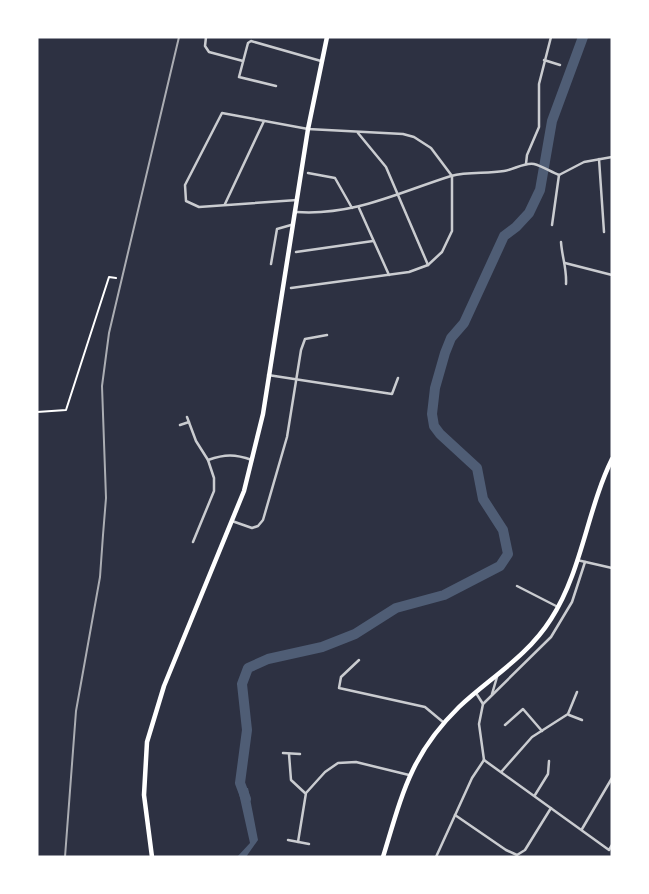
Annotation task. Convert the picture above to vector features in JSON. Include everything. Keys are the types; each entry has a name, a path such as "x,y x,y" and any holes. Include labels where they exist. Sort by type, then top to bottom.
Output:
{"main road":[{"path":"152,857 144,795 147,742 164,685 232,521 253,460 308,129 327,37"},
{"path":"383,857 409,775 428,741 476,693 530,648 558,607 577,560 597,492 612,459"}],"street":[{"path":"206,37 205,46 209,52 243,61"},
{"path":"526,164 539,127 539,83 551,37"},
{"path":"276,86 239,77 248,43 251,41 321,61"},
{"path":"544,60 561,65"},
{"path":"292,288 409,272 428,265 442,253 452,230 452,176 437,154 414,137 392,132 308,129 222,113 193,167 184,190 186,201 199,207 297,200"},
{"path":"225,204 264,121"},
{"path":"357,131 381,159 428,265"},
{"path":"295,211 320,214 358,207 399,196 452,176 516,170 526,164 534,164 556,174 584,162 612,157"},
{"path":"600,159 604,232"},
{"path":"308,173 335,178 352,208"},
{"path":"552,225 556,174"},
{"path":"358,207 390,275"},
{"path":"271,264 277,229 293,225"},
{"path":"296,252 373,241"},
{"path":"561,243 566,284"},
{"path":"565,262 612,275"},
{"path":"232,521 251,527 258,526 263,520 287,437 305,338 327,335"},
{"path":"268,375 392,394 397,378"},
{"path":"187,417 214,478 214,491 193,542"},
{"path":"180,425 188,422"},
{"path":"208,460 225,454 236,454 253,460"},
{"path":"577,560 612,568"},
{"path":"436,857 472,778 484,760 479,724 483,704 551,637 572,602 585,562"},
{"path":"517,586 558,607"},
{"path":"359,660 341,677 339,688 425,707 444,723"},
{"path":"492,697 498,677"},
{"path":"501,771 523,747 568,714 577,692"},
{"path":"476,693 483,704"},
{"path":"505,726 523,709 543,732"},
{"path":"568,714 582,720"},
{"path":"283,753 300,754"},
{"path":"289,754 291,780 306,793"},
{"path":"484,760 609,850 612,845"},
{"path":"535,795 548,774 549,761"},
{"path":"298,842 306,793 325,772 338,763 356,762 409,775"},
{"path":"582,830 612,778"},
{"path":"455,814 517,855 525,849 552,808"},
{"path":"288,841 309,844"}],"path":[{"path":"37,412 66,410 109,277 116,278"}],"water":[{"path":"248,788 258,840 246,857 237,857 250,843 238,789"}],"waterway":[{"path":"246,799 240,783 247,730 242,684 248,668 268,659 322,647 355,634 396,608 444,595 500,566 508,554 503,530 483,499 477,468 434,426 432,414 435,388 451,338 464,323 504,236 529,213 540,190 552,121 583,37"}],"railway":[{"path":"65,857 76,711 100,577 106,498 102,386 109,333 179,37"}]}
